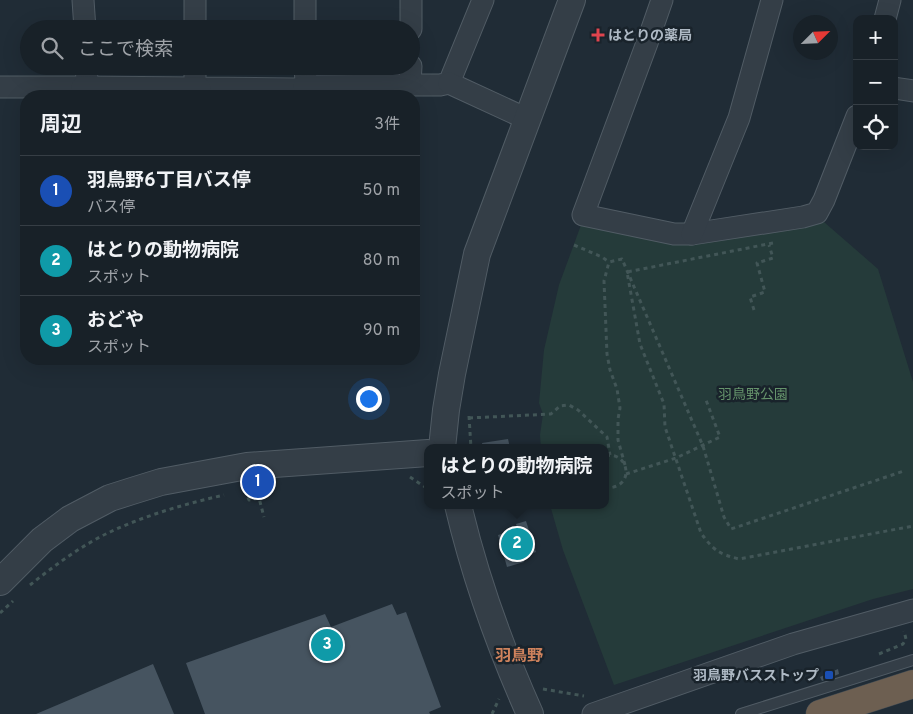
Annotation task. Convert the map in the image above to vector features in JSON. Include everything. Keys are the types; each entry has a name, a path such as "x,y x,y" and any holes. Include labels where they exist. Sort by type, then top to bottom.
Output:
{"highway":[{"path":"820,714 913,684"}],"street":[{"path":"83,0 84,20"},
{"path":"195,0 195,20"},
{"path":"305,0 305,20"},
{"path":"411,0 411,20"},
{"path":"449,83 483,0"},
{"path":"442,444 452,374 477,254 572,0"},
{"path":"692,234 738,118 772,0"},
{"path":"887,15 890,0"},
{"path":"658,1 647,43 583,215 674,234 692,234 803,217 817,213 853,126"},
{"path":"82,87 87,80 87,75"},
{"path":"195,75 195,82 200,88"},
{"path":"0,87 296,89 304,76 411,76 440,85 449,83 527,119"},
{"path":"898,89 913,91"},
{"path":"10,589 42,540 70,519 110,498 161,482 247,466 424,453"},
{"path":"459,509 467,545 508,664 530,714"},
{"path":"590,705 913,610"}],"lane":[{"path":"741,714 913,660"}],"path":[{"path":"627,272 769,245 778,241"},
{"path":"574,245 602,256 609,262"},
{"path":"754,310 750,296 765,292 757,263 773,258 769,245"},
{"path":"609,262 622,259 703,446 724,517 731,528 904,471"},
{"path":"609,262 604,281 606,354 617,389 620,408 618,440 626,474 623,483 615,488 609,488"},
{"path":"627,272 640,344 664,404 665,426 701,533 710,547 726,556 739,559 913,526"},
{"path":"626,474 676,458 720,437 706,400"},
{"path":"469,418 551,414 560,406 569,405 578,410 608,437 608,444"},
{"path":"609,456 619,458 625,465"},
{"path":"403,473 424,487"},
{"path":"236,492 246,490 249,500 259,498 264,517"},
{"path":"25,590 62,561 110,532 171,508 228,494"},
{"path":"0,612 10,589"},
{"path":"538,688 590,705"}],"green space":[{"name":"羽鳥野公園","path":"824,222 878,269 913,382 913,589 873,599 614,685 563,550 551,509 609,509 609,444 541,444 543,414 539,403 544,350 559,285 581,225 605,224 689,245 752,232"}],"building":[{"path":"508,439 509,444 482,444"},
{"path":"526,521 536,552 523,557 524,562 507,567 498,535 517,527 516,524"},
{"path":"392,604 397,615 406,612 441,707 429,712 430,714 205,714 186,663 325,614 331,627"},
{"path":"153,664 174,714 36,714 62,703"},
{"name":"羽鳥野バスストップ","path":"838,669 839,674 822,681 820,677"}],"place":[{"name":"はとりの薬局","path":"598,35"},
{"name":"羽鳥野6丁目バス停","path":"258,482"},
{"name":"はとりの動物病院","path":"517,544"},
{"name":"おどや","path":"327,645"},
{"name":"羽鳥野バスストップ","path":"829,675"}],"district":[{"name":"羽鳥野","path":"519,655"}]}
